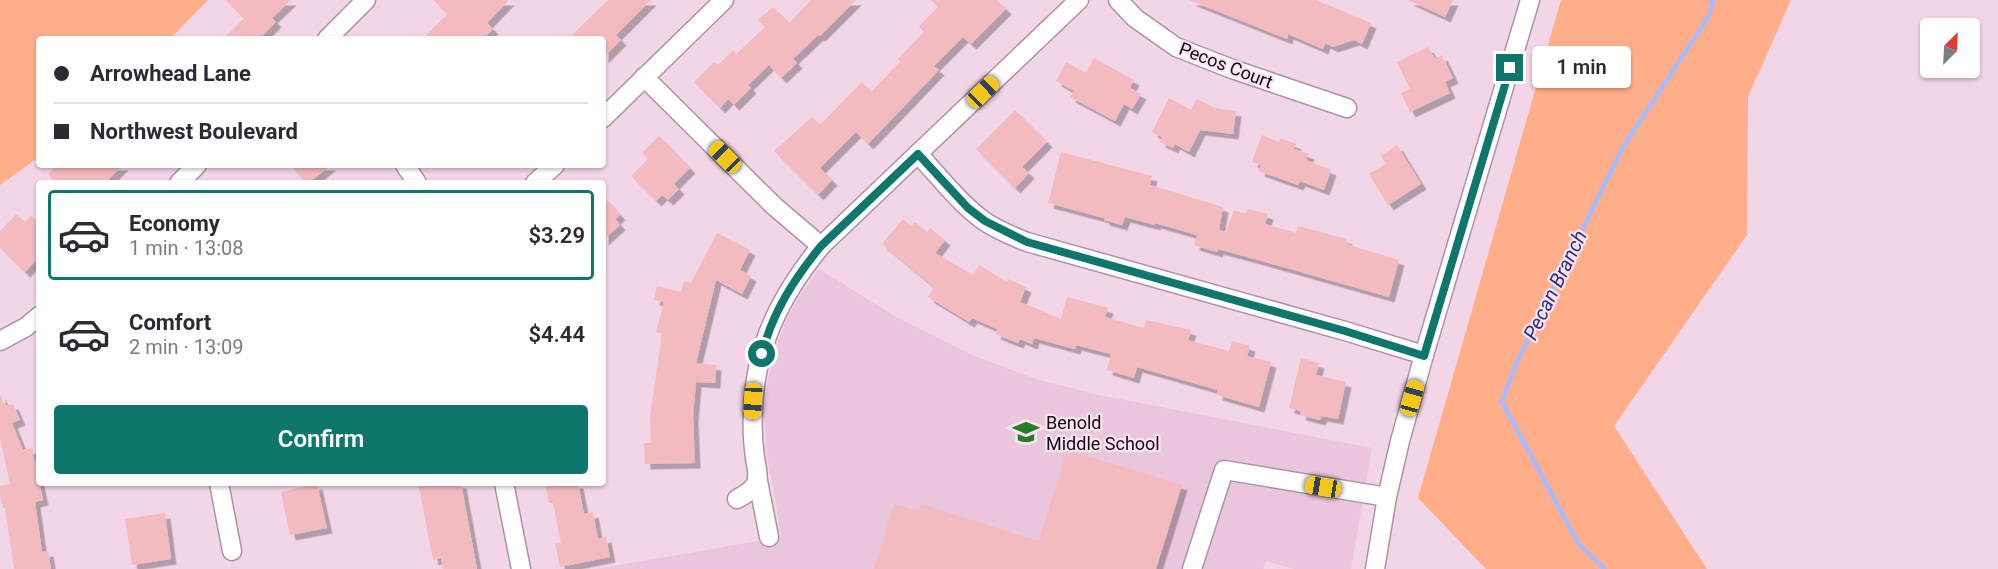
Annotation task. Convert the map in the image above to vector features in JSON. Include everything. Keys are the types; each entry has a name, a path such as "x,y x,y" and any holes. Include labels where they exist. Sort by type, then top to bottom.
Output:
{"street":[{"path":"330,36 366,0"},
{"path":"606,115 724,0"},
{"path":"769,537 757,476 753,436 754,389 765,342 782,300 821,246 1079,0"},
{"name":"Pecos Court","path":"1118,0 1135,18 1176,47 1232,69 1347,108"},
{"path":"1375,569 1387,497 1400,441 1530,0"},
{"path":"644,77 774,206 821,246"},
{"path":"918,154 968,208 985,221 1027,242 1345,331 1424,356"},
{"path":"182,180 194,168"},
{"path":"538,180 552,168"},
{"path":"0,341 26,327 36,319"},
{"path":"1192,569 1224,470 1387,497"},
{"path":"737,500 752,489 757,476"},
{"path":"220,486 232,551"},
{"path":"505,486 521,569"}],"shaded area":[{"path":"0,0 208,0 173,36 36,36 36,159 0,185"},
{"path":"1561,0 1791,0 1748,97 1747,235 1614,426 1707,569 1486,569 1418,498"},
{"name":"Benold Middle School","path":"819,269 898,318 972,355 1039,380 1094,394 1372,448 1351,569 1294,569 1266,561 1263,569 596,569 781,537 767,457 764,415 767,385 772,358 785,323"}],"building":[{"path":"226,0 291,0 272,18 276,22 262,36 226,36 244,18"},
{"path":"434,0 509,0 487,23 493,29 486,36 425,36 448,14"},
{"path":"608,0 651,0 616,35 621,40 606,55 606,36 571,36"},
{"path":"811,0 856,0 793,59 797,63 781,78 769,65 748,85 751,88 734,105 728,99 720,108 694,82 714,62 718,65 733,50 736,54 765,27 758,20 773,7 789,23"},
{"path":"931,0 997,0 1006,9 971,44 963,37 934,66 939,70 868,144 856,132 820,168 832,180 818,195 774,151 812,117 820,125 862,82 871,92 900,62 898,59 924,32 919,26 938,7"},
{"path":"1189,0 1316,0 1371,23 1362,44 1354,40 1333,47 1325,43 1323,49 1288,34 1287,39"},
{"path":"1408,0 1453,0 1445,17"},
{"path":"1428,47 1435,59 1442,55 1453,78 1445,82 1450,93 1410,112 1401,93 1410,89 1397,62"},
{"path":"1094,58 1134,80 1130,88 1141,94 1132,109 1124,104 1115,121 1070,97 1074,91 1056,81 1066,62 1086,73"},
{"path":"1169,98 1191,110 1197,99 1215,108 1236,111 1233,134 1200,130 1189,152 1175,144 1173,148 1160,142 1162,137 1152,132"},
{"path":"1015,110 1047,142 1022,167 1029,173 1015,188 976,149"},
{"path":"1262,135 1279,142 1280,138 1296,144 1294,149 1309,154 1306,160 1331,170 1324,190 1300,181 1298,185 1259,171 1261,165 1252,162"},
{"path":"659,136 690,168 674,184 679,189 668,200 662,195 656,201 631,176 648,159 642,153"},
{"path":"1397,145 1421,184 1388,205 1369,174 1386,164 1381,156"},
{"path":"1061,152 1152,176 1150,185 1223,207 1219,230 1226,232 1234,210 1246,214 1248,209 1268,214 1265,224 1296,233 1298,226 1347,239 1346,244 1399,260 1389,297 1218,249 1217,252 1194,245 1197,235 1155,223 1155,225 1125,217 1122,225 1048,203"},
{"path":"55,168 120,168 108,180 53,180 48,174"},
{"path":"293,168 327,168 312,180 303,180"},
{"path":"606,199 620,215 615,219 620,225 606,237"},
{"path":"16,214 25,222 31,216 36,220 36,260 25,272 0,248 0,231"},
{"path":"903,219 911,226 915,222 927,232 930,228 945,240 935,253 973,275 979,265 1007,282 1008,279 1026,287 1020,302 1061,319 1067,297 1108,308 1105,317 1144,328 1146,320 1191,330 1188,340 1229,351 1232,341 1250,346 1247,356 1271,362 1259,407 1217,395 1218,390 1137,367 1134,378 1107,370 1111,354 1076,345 1075,349 1034,338 1032,344 1020,339 1018,343 995,334 997,329 972,318 969,322 928,297 934,287 882,244"},
{"path":"717,233 750,250 740,270 751,276 742,294 716,280 696,363 716,365 715,383 696,382 693,417 695,463 645,464 644,443 651,443 650,417 662,334 656,332 664,302 654,300 657,286 681,292 684,281 691,283"},
{"path":"1301,358 1319,363 1316,375 1346,382 1338,419 1322,416 1320,420 1300,415 1301,411 1289,408"},
{"path":"0,394 5,406 13,404 20,420 12,423 23,450 32,448 36,467 36,486 40,486 43,500 35,502 42,552 48,551 51,569 14,569 5,508 3,508 0,495 0,486 10,484 0,438"},
{"path":"1067,450 1182,485 1156,569 874,569 894,504 919,511 921,504 1039,541"},
{"path":"317,486 327,528 290,535 281,492"},
{"path":"419,486 462,486 477,569 443,569 441,558 433,560"},
{"path":"546,486 579,486 584,514 593,512 598,539 606,537 610,557 560,567 555,544 561,543 553,503 549,503"},
{"path":"165,513 171,559 132,565 125,519"}],"waterway":[{"name":"Pecan Branch","path":"1605,569 1578,543 1502,402 1516,364 1623,147 1709,16 1713,0"}],"place":[{"name":"Benold Middle School","path":"1026,432"}],"route":[{"path":"762,354 782,300 808,262 821,246 918,154 968,208 1004,233 1049,250 1345,331 1424,356 1510,68"}]}
